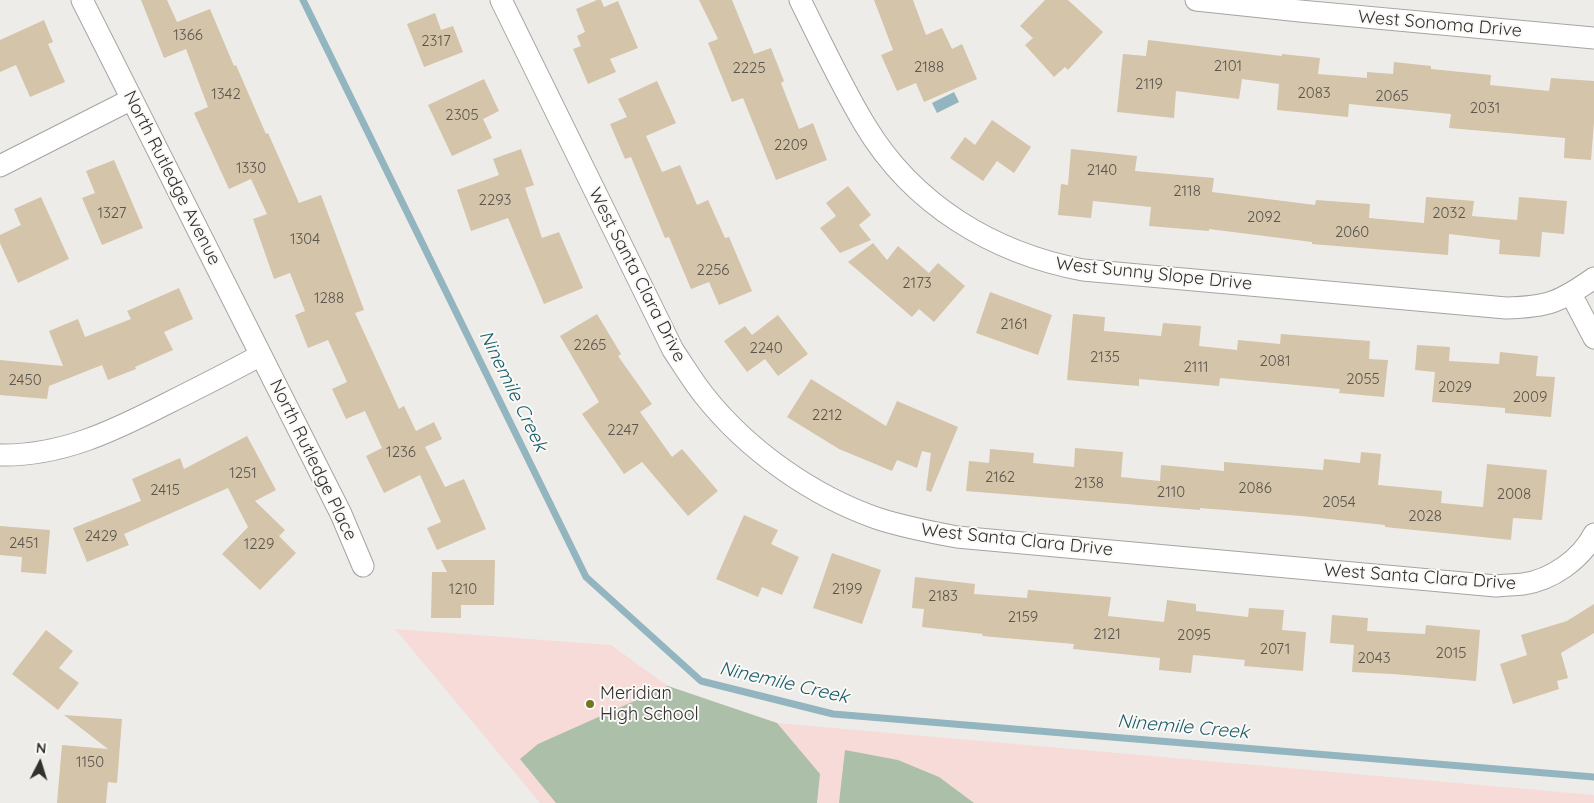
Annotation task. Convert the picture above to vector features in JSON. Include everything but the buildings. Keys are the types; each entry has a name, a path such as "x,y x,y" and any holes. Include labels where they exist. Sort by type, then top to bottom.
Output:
{"street":[{"name":"North Rutledge Avenue","path":"82,0 261,356"},
{"name":"West Santa Clara Drive","path":"501,0 673,350 703,394 742,436 784,470 829,497 854,509 887,521 930,532 957,536 1496,586 1525,584 1550,576 1572,562 1590,542 1594,534"},
{"name":"West Sunny Slope Drive","path":"800,0 865,126 898,169 923,195 958,222 981,236 1030,257 1083,270 1506,308 1532,307 1558,301 1594,278"},
{"name":"West Sonoma Drive","path":"1196,0 1301,6 1594,38"},
{"path":"0,166 132,99"},
{"path":"1571,294 1594,338"},
{"path":"0,455 53,450 88,441 115,430 261,356"},
{"name":"North Rutledge Place","path":"261,356 341,514 363,566"}],"shaded area":[{"name":"Meridian High School","path":"395,629 611,645 668,686 777,723 1594,795 1594,803 540,803"}],"green space":[{"path":"668,686 777,723 820,774 817,803 556,803 520,759 538,744"},
{"path":"845,750 898,760 939,777 974,803 839,803"}],"water":[{"path":"954,92 959,102 937,113 932,103"}],"waterway":[{"name":"Ninemile Creek","path":"303,0 586,577 701,681 833,714 1594,777"}],"place":[{"name":"Meridian High School","path":"590,704"}]}
